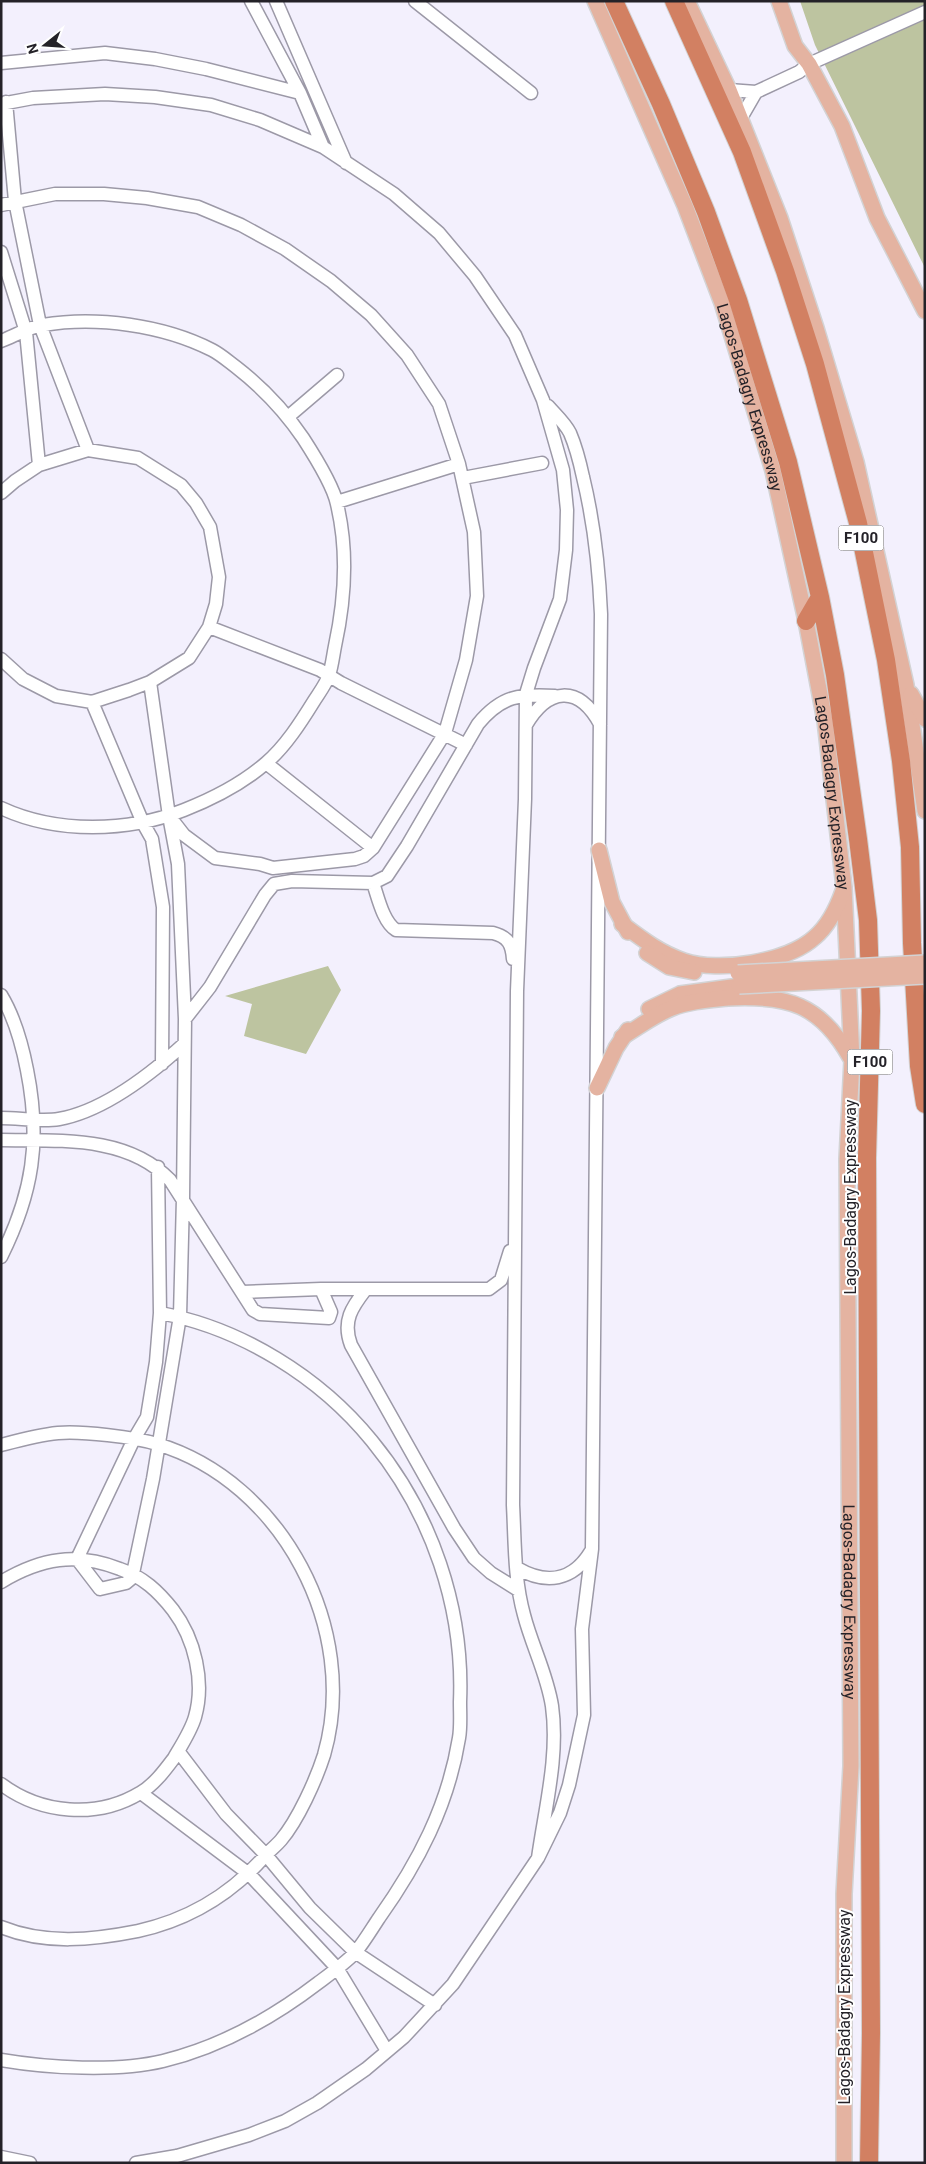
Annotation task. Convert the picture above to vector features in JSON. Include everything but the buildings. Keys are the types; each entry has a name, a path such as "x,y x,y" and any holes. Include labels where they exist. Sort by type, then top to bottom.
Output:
{"highway":[{"name":"Lagos-Badagry Expressway","path":"614,1 703,203 738,300 788,462 820,597 835,675 868,920 871,1011 867,1158 871,2033 869,2163"},
{"name":"F100","path":"674,1 742,152 784,271 818,373 858,523 886,660 901,761 910,847 912,943 919,1066 925,1104"},
{"path":"806,621 820,597"}],"main road":[{"name":"Lagos-Badagry Expressway","path":"595,1 685,206 722,303 773,471 806,621 825,721 844,887 852,1060 848,1159 851,1766 844,1894 844,2163"},
{"path":"687,1 741,118 780,218 816,328 853,452 906,684 925,811"},
{"path":"779,1 795,46 809,64 842,126 877,218 925,311"},
{"path":"788,1 809,64"},
{"path":"906,684 925,719"},
{"path":"599,850 612,902 622,924 645,951 669,967 686,972 704,973 738,980 925,976"},
{"path":"622,924 652,946 686,962 720,965 760,961 791,951 804,945 816,936 831,917 844,887"},
{"path":"597,1088 622,1037 644,1012 668,998 738,980 925,964"},
{"path":"622,1037 660,1014 683,1004 722,999 771,998 801,1006 814,1014 835,1033 852,1060"}],"street":[{"path":"251,1 300,93 322,147"},
{"path":"276,1 346,163"},
{"path":"415,1 532,93"},
{"path":"728,90 756,92 799,72 809,64 925,12"},
{"path":"1,63 105,53 206,68 300,93"},
{"path":"741,118 756,92"},
{"path":"88,450 40,325 15,201 4,103 33,98 105,94 155,97 211,105 260,120 322,147 394,194 439,233 475,276 515,335 543,400 563,470 567,510 566,550 560,599 526,694 517,991 513,1505 518,1590 524,1617 546,1680 552,1706 553,1761 538,1858"},
{"path":"1,205 55,194 104,194 147,198 198,207 241,225 285,249 331,281 371,315 407,355 438,404 463,478 474,532 477,596 466,660 445,733 373,848 356,860 273,868 260,864 215,858 184,835 169,816"},
{"path":"1,252 26,332 39,465"},
{"path":"1,340 26,332 40,325 76,322 116,323 156,330 212,350 261,387 289,416 315,456 337,502 342,543 344,588 329,676 305,717 266,763 232,786 196,805 169,816 143,823 105,827 58,824 12,813 1,808"},
{"path":"289,416 337,375"},
{"path":"136,2163 177,2156 212,2147 285,2121 343,2085 404,2037 452,1984 538,1858 556,1822 569,1785 584,1715 582,1628 592,1549 600,724 599,579 588,497 578,458 569,432 543,400"},
{"path":"1,493 39,465 88,450 138,458 181,485 196,503 210,527 220,577 216,604 209,627 189,658 150,682 92,702 56,696 24,679 1,658"},
{"path":"463,478 542,463"},
{"path":"337,502 459,464"},
{"path":"209,627 329,676 466,745"},
{"path":"76,1559 100,1589 126,1583 132,1578 180,1316 185,1019 178,864 169,816 150,682"},
{"path":"185,1019 210,987 265,895 274,884 292,881 373,883 387,876 478,724 487,713 506,700 526,694 569,697 586,704 600,724"},
{"path":"526,725 540,706 555,696"},
{"path":"92,702 143,823 152,839 163,907 162,1064"},
{"path":"266,763 373,848"},
{"path":"373,883 388,921 391,927 396,930 493,933 503,935 512,946 517,991"},
{"path":"1,995 8,1006 23,1045 35,1119 35,1140 28,1191 14,1232 1,1257"},
{"path":"1,1118 57,1119 82,1111 125,1090 162,1064 184,1044"},
{"path":"1,1140 76,1141 98,1144 143,1158 158,1167 183,1198 253,1310 260,1314 329,1318 331,1312 321,1289"},
{"path":"76,1559 134,1439 147,1417 156,1362 160,1313 158,1167"},
{"path":"242,1292 321,1289 489,1289 496,1285 504,1274 515,1228"},
{"path":"366,1289 349,1314 347,1327 352,1345 454,1528 474,1558 491,1573 518,1590"},
{"path":"1,2060 29,2065 86,2067 162,2061 220,2044 302,1996 355,1952 415,1865 442,1805 459,1738 461,1680 456,1619 441,1566 420,1514 388,1461 353,1417 314,1383 274,1357 228,1334 180,1316 160,1313"},
{"path":"1,1445 58,1433 134,1439 158,1444 197,1461 221,1475 242,1491 265,1513 281,1532 309,1581 326,1630 332,1679 332,1706 324,1755 312,1787 282,1840 249,1874 213,1900 184,1917 153,1928 107,1937 53,1940 1,1927"},
{"path":"517,1568 538,1578 557,1578 580,1566 592,1549"},
{"path":"1,1582 21,1570 49,1561 76,1559 106,1564 133,1574 147,1582 181,1620 192,1646 198,1671 198,1696 195,1718 165,1771 141,1792 110,1806 84,1810 48,1807 28,1800 1,1784"},
{"path":"178,1751 226,1814 266,1855 310,1908 355,1952 435,2005"},
{"path":"141,1792 249,1874 337,1968 387,2051"},
{"path":"1,2157 30,2163"}],"green space":[{"path":"800,1 925,1 925,268 815,45"},
{"path":"328,966 341,990 306,1054 244,1036 252,1004 225,996"}]}
